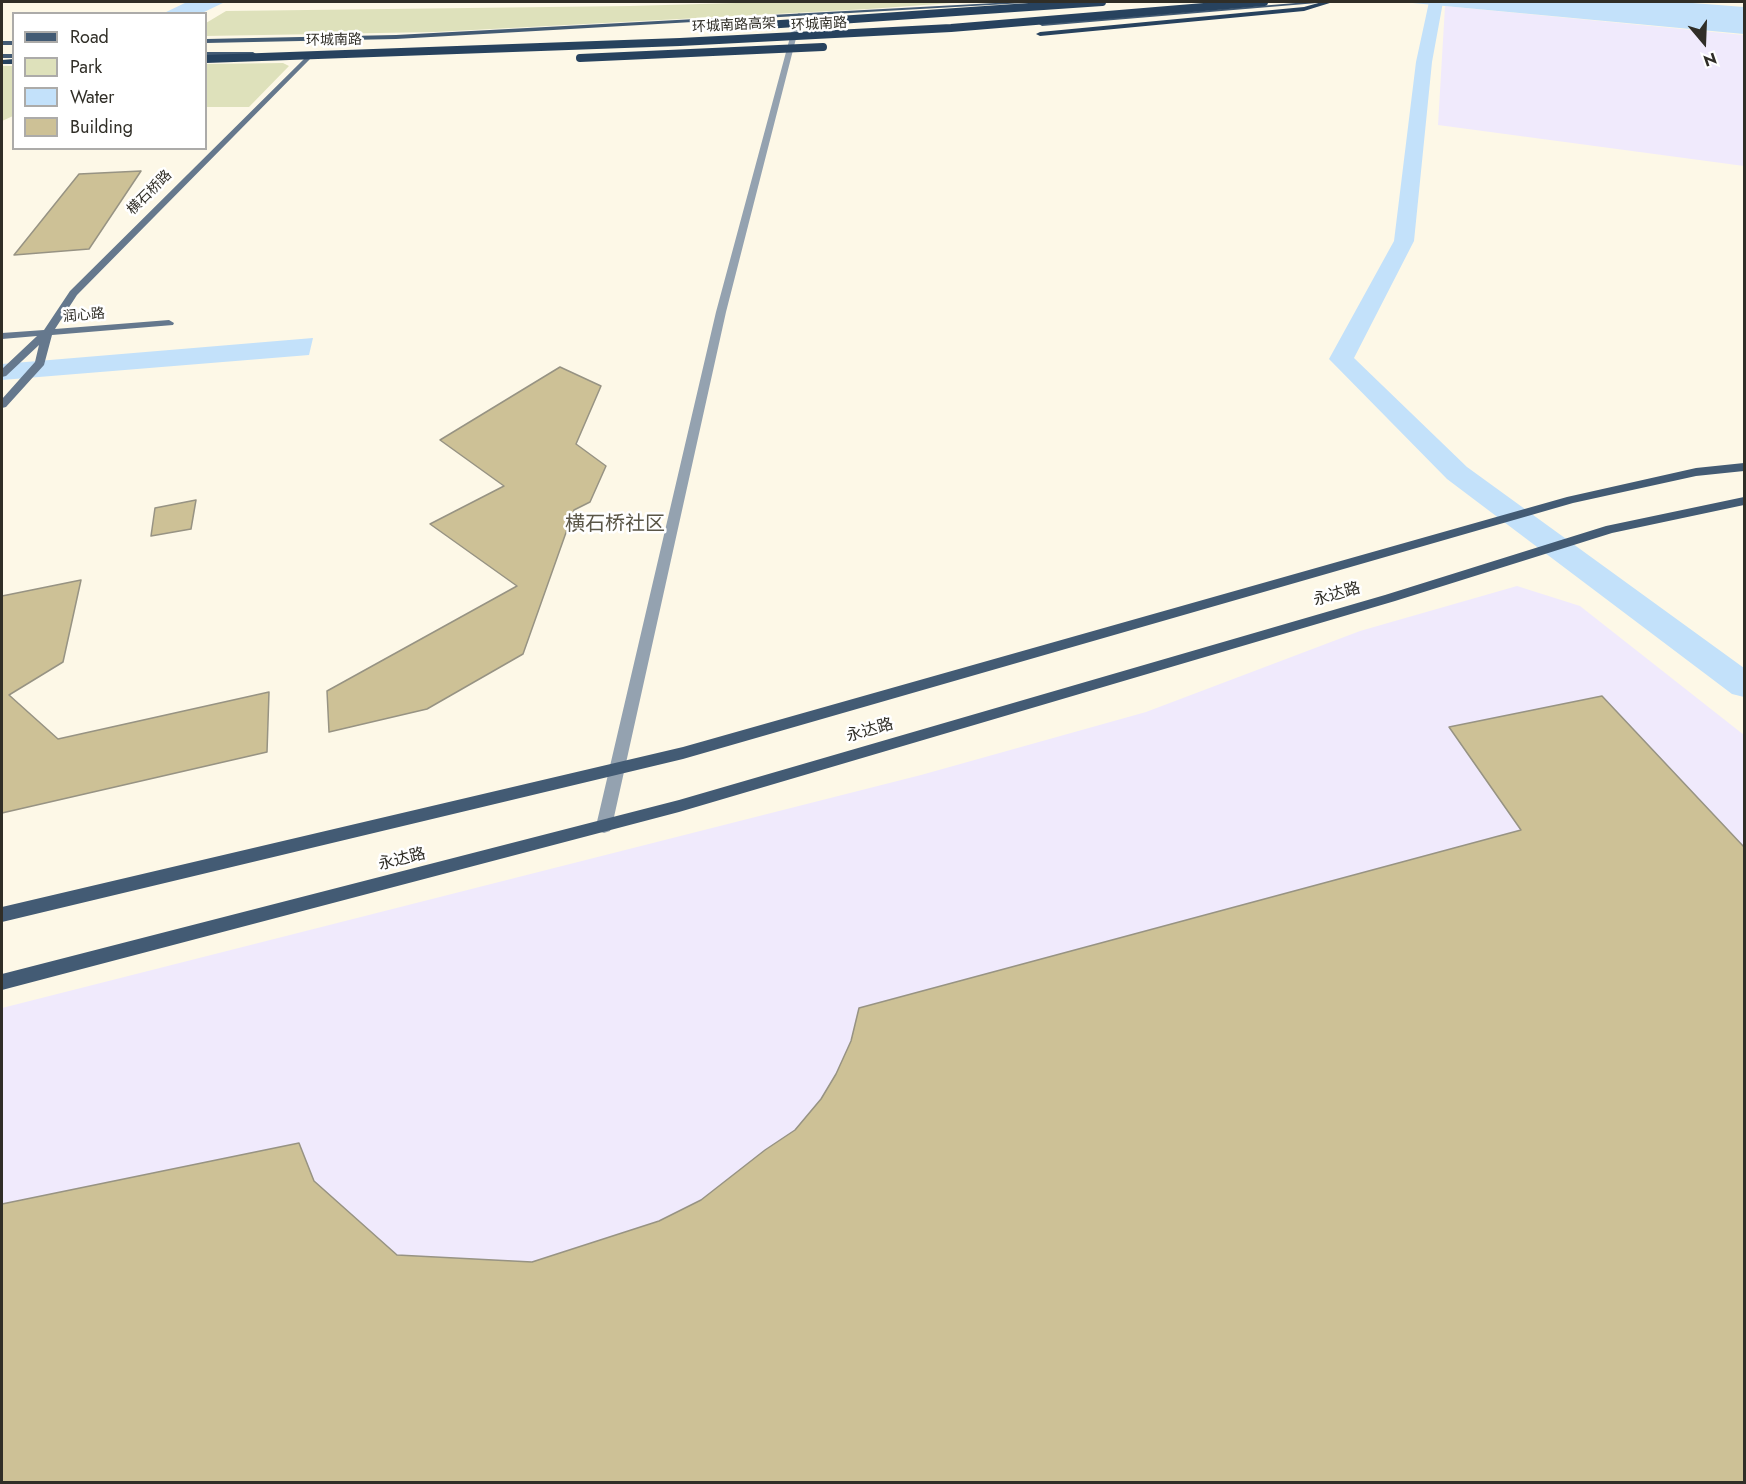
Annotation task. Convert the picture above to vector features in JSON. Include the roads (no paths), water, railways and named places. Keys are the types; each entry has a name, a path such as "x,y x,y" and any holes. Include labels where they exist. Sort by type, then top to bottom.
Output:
{"highway":[{"path":"472,43 1102,2"},
{"name":"环城南路高架","path":"207,48 472,43 891,26 1207,2"},
{"name":"环城南路高架","path":"207,59 680,42 951,28 1264,2"},
{"path":"1028,34 1304,9 1328,2"},
{"path":"574,58 830,47"},
{"path":"264,58 444,60"}],"main road":[{"name":"环城南路","path":"207,41 396,37 1039,2"},
{"name":"环城南路","path":"207,54 501,50 792,39 1156,17 1328,2"},
{"name":"横石桥路","path":"2,374 48,332 73,293 308,58"},
{"name":"润心路","path":"2,336 168,323"},
{"name":"横石桥路","path":"2,405 40,363 48,332"},
{"name":"永达路","path":"2,915 682,753 1571,500 1695,472 1744,467"},
{"name":"永达路","path":"2,982 604,826 1356,608 1611,529 1744,501"}],"street":[{"path":"604,826 721,312 799,15"}],"water":[{"path":"187,2 225,2 204,12 166,12"},
{"path":"1402,2 1680,2 1744,7 1744,34"},
{"path":"313,338 309,355 2,380 2,364"}],"waterway":[{"path":"1436,2 1424,62 1404,241 1341,359 1457,473 1744,685"}],"district":[{"name":"横石桥社区","path":"615,525"}]}
